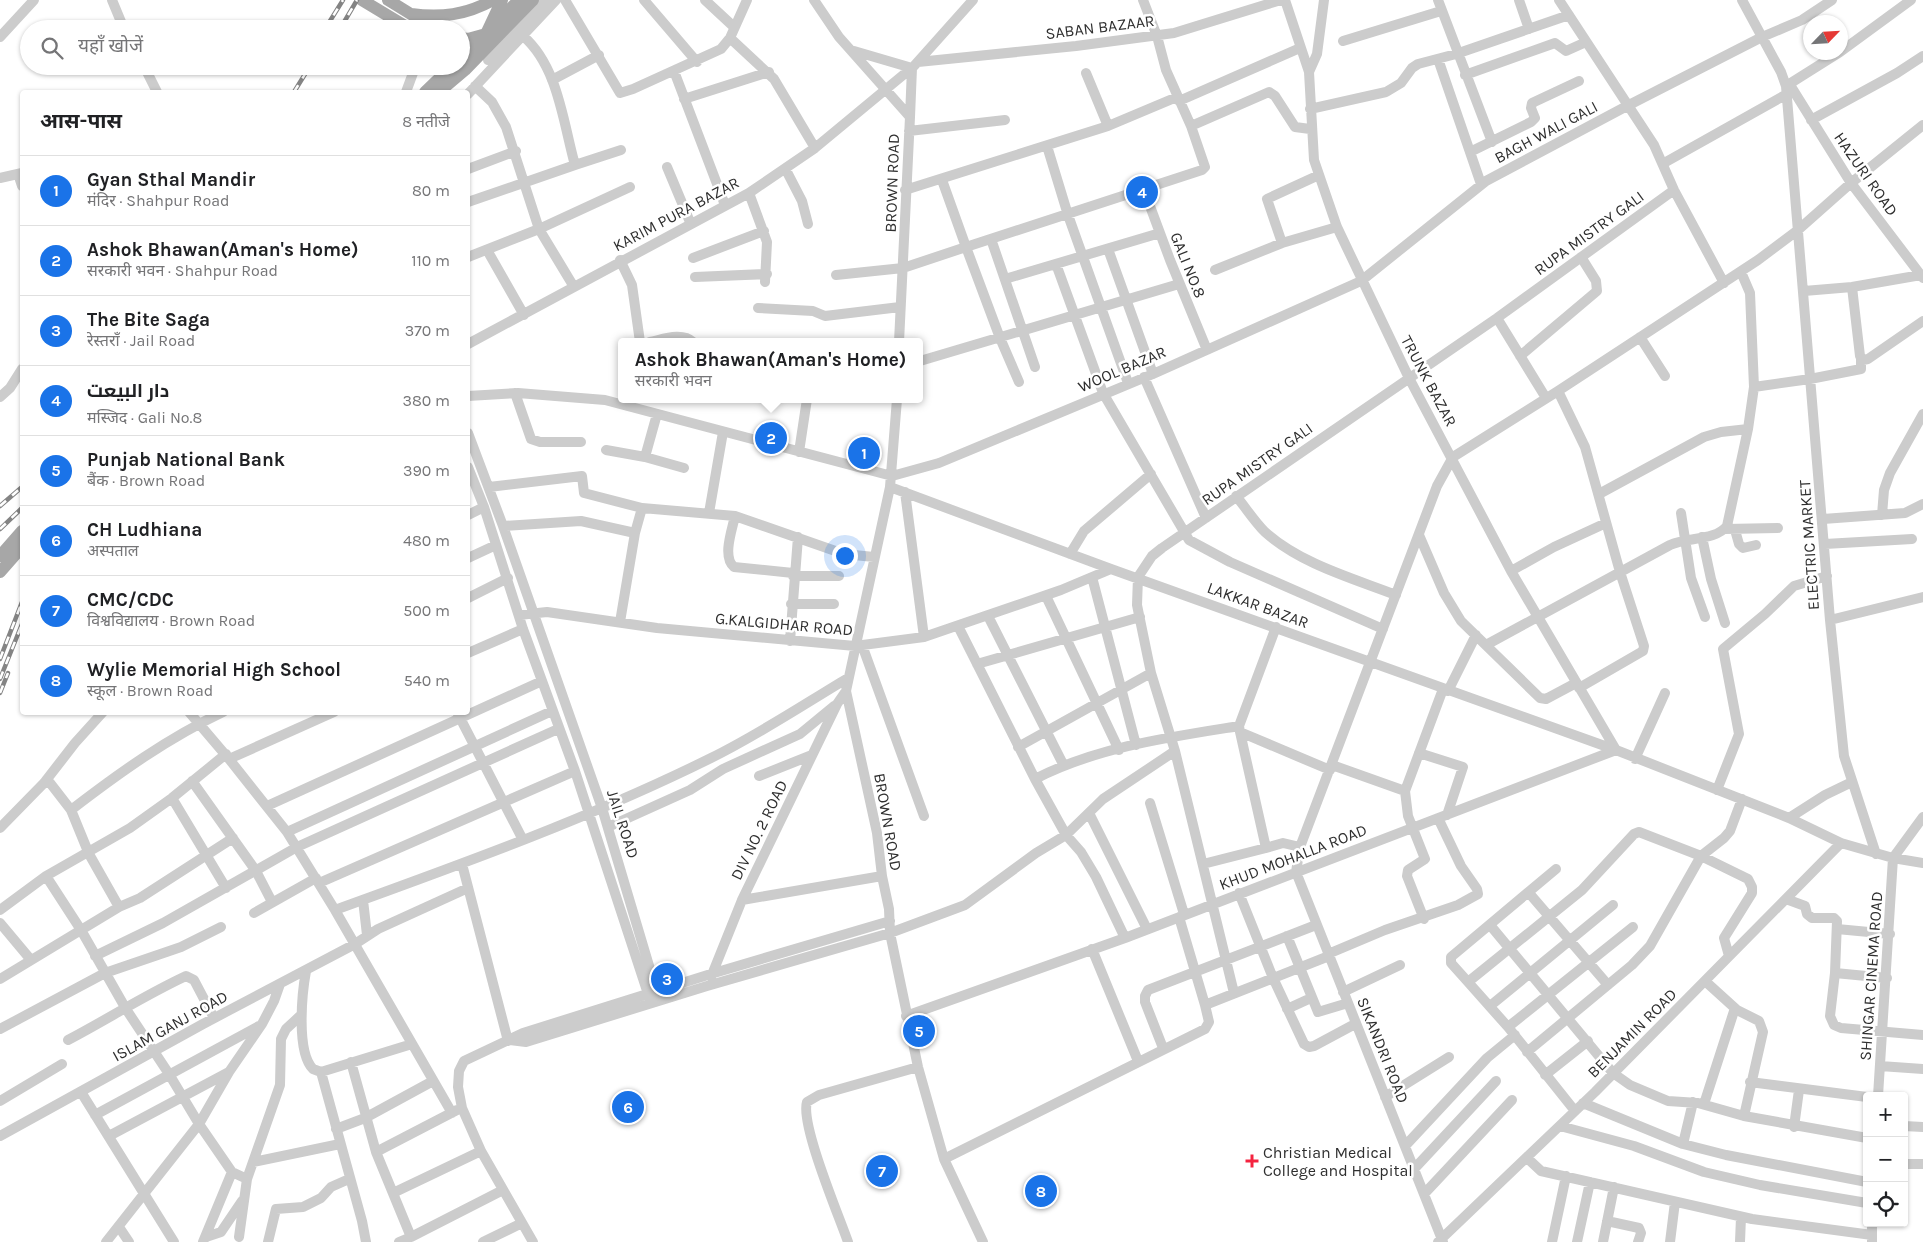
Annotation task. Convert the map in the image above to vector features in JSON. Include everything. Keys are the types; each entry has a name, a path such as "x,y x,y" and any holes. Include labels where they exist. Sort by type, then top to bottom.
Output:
{"main road":[{"path":"362,0 394,20"},
{"path":"388,0 421,20"},
{"path":"412,14 456,15 470,11 493,0"},
{"path":"470,38 486,34 502,0"},
{"path":"470,51 519,0"},
{"path":"470,52 533,0"},
{"path":"412,14 424,20"},
{"path":"470,61 482,66 488,60"},
{"path":"427,90 443,75"},
{"path":"443,90 452,75"},
{"path":"0,556 20,533"},
{"path":"0,572 20,549"}],"street":[{"path":"0,37 34,0"},
{"path":"112,0 120,20"},
{"path":"488,60 544,0"},
{"path":"556,0 471,90 492,102 498,112 516,151 539,230 574,288"},
{"path":"565,0 599,54 615,87 620,93 697,62 721,49 730,38 747,0"},
{"path":"644,0 697,62"},
{"path":"705,0 734,27"},
{"name":"BROWN ROAD","path":"814,0 839,37 910,117 899,338"},
{"name":"KARIM PURA BAZAR","path":"470,343 574,288 620,260 690,222 749,193 786,170 915,65 973,0"},
{"path":"836,275 904,268 1204,169 1205,164 1164,63 1157,36 1143,0"},
{"name":"SABAN BAZAAR","path":"915,65 1180,32 1281,0"},
{"name":"TRUNK BAZAR","path":"1285,0 1309,72 1310,129 1314,160 1337,227 1361,281 1409,378 1453,457 1511,571 1616,750"},
{"path":"1309,72 1317,54 1324,0"},
{"path":"1438,0 1456,54 1492,142"},
{"path":"1519,0 1529,29"},
{"path":"1559,0 1664,163 1674,190 1724,283"},
{"name":"ELECTRIC MARKET","path":"1742,0 1777,64 1787,88 1830,620 1844,756 1876,854"},
{"name":"BAGH WALI GALI","path":"1361,281 1481,184 1627,106 1802,20 1832,0"},
{"path":"1848,46 1910,0"},
{"path":"1343,42 1441,11"},
{"path":"1310,109 1374,96 1392,89 1401,83 1415,65 1456,54 1569,15"},
{"path":"523,36 535,46 543,58 552,80 574,165"},
{"path":"730,38 769,72 780,87 815,148"},
{"path":"1465,75 1555,43 1566,51 1586,42"},
{"path":"905,190 942,180 1108,126 1300,48"},
{"path":"854,52 915,65 910,117"},
{"path":"552,80 599,54"},
{"path":"1812,120 1890,77 1923,56"},
{"path":"1438,59 1481,184"},
{"path":"1664,163 1787,88 1828,60"},
{"path":"674,71 726,205"},
{"path":"684,99 769,72"},
{"path":"1086,73 1108,126"},
{"path":"148,75 156,90"},
{"path":"407,90 413,75"},
{"path":"1470,152 1534,120 1532,103 1580,82"},
{"name":"HAZURI ROAD","path":"1787,88 1812,120 1851,183 1922,276"},
{"path":"1191,126 1269,92 1276,96 1295,127 1310,129"},
{"path":"909,131 1005,120"},
{"path":"1296,872 1300,848 1437,486 1453,457 1741,272 1798,230 1851,183 1923,124"},
{"path":"1047,146 1068,215 1128,383"},
{"path":"470,201 525,181 621,150"},
{"path":"470,168 516,151"},
{"path":"667,168 690,222"},
{"path":"786,170 802,201 808,224"},
{"path":"0,178 20,174"},
{"path":"1282,242 1267,199 1319,175"},
{"path":"942,180 1000,338 1019,382"},
{"path":"470,256 539,230 630,187"},
{"name":"GALI NO.8","path":"1144,190 1179,284 1207,350"},
{"name":"RUPA MISTRY GALI","path":"1138,577 1152,556 1236,496 1497,318 1674,190"},
{"path":"695,277 766,278 768,252 764,231 749,193"},
{"path":"1215,270 1282,242 1337,227"},
{"path":"694,258 764,231"},
{"path":"1004,279 1160,234"},
{"path":"991,239 1035,367"},
{"path":"1108,249 1126,300 1148,375 1206,518"},
{"path":"487,250 524,315"},
{"path":"1520,356 1597,291 1596,281 1581,257"},
{"path":"620,260 632,285 639,338"},
{"path":"1056,264 1103,393 1184,533 1196,545 1230,562 1383,629"},
{"path":"1741,272 1750,293 1754,387 1748,429 1730,518 1730,529 1738,544 1743,548 1756,545"},
{"path":"1804,292 1922,276"},
{"name":"WOOL BAZAR","path":"891,481 939,463 1207,350 1361,281"},
{"path":"923,360 1179,284"},
{"path":"1754,387 1810,379 1861,368 1852,287"},
{"path":"758,308 813,311 825,316 900,307"},
{"path":"1497,318 1546,398"},
{"path":"1861,359 1868,359 1923,321"},
{"path":"1640,337 1665,376"},
{"path":"669,338 688,338"},
{"path":"0,397 10,388 20,372"},
{"path":"1419,535 1447,599 1461,621 1540,698 1546,699 1578,686 1644,649 1585,447 1558,391"},
{"path":"515,393 531,439 540,442 581,442"},
{"name":"LAKKAR BAZAR","path":"470,396 515,393 618,402"},
{"path":"799,452 806,403"},
{"name":"BROWN ROAD","path":"896,403 891,481 874,557 858,646 846,691 877,833 890,921 890,933 918,1068 944,1159 982,1242"},
{"name":"LAKKAR BAZAR","path":"637,404 657,414 799,452 891,481 905,492 1070,554 1616,750"},
{"path":"645,458 657,414"},
{"path":"1882,515 1885,483 1902,449 1923,414"},
{"path":"1599,494 1704,437 1721,432 1748,429"},
{"path":"709,513 723,432"},
{"name":"JAIL ROAD","path":"470,438 503,526 602,808 622,871 654,997"},
{"path":"606,450 684,468"},
{"name":"JAIL ROAD","path":"470,472 508,578 522,629 575,771 609,874 654,997"},
{"path":"1070,554 1084,531 1151,474"},
{"path":"489,487 581,476 584,493 642,508 735,516 844,554 874,557"},
{"path":"905,492 924,637"},
{"path":"1236,496 1266,532 1297,554 1396,595"},
{"path":"1823,519 1910,512 1923,504"},
{"path":"470,514 484,507"},
{"path":"620,622 635,533 642,508"},
{"path":"1681,513 1691,578 1705,617"},
{"path":"735,516 728,554 730,564 734,568 793,575 840,576"},
{"path":"503,526 581,521 635,533"},
{"path":"1511,571 1554,547 1606,523"},
{"path":"1486,645 1620,572 1685,540 1718,534 1730,529 1778,528"},
{"path":"790,641 793,575 798,537"},
{"path":"1702,537 1710,579 1725,622"},
{"path":"1825,544 1912,539"},
{"path":"470,557 496,545"},
{"name":"G.KALGIDHAR ROAD","path":"519,615 532,612 548,612 790,641 858,646 924,637 1046,596 1111,569"},
{"path":"1717,790 1738,734 1723,648 1765,614 1794,586 1827,576"},
{"path":"1092,577 1120,690 1136,744"},
{"path":"1138,577 1137,605 1151,673 1175,751 1234,993"},
{"path":"470,597 508,578"},
{"path":"1046,596 1119,750"},
{"path":"1830,620 1923,596"},
{"path":"791,604 834,604"},
{"path":"988,616 1063,764"},
{"path":"977,664 1140,617"},
{"path":"958,626 1018,747 1066,835 1081,852 1096,877 1125,938"},
{"path":"1266,848 1239,729 1276,627"},
{"path":"470,652 522,629"},
{"path":"1424,918 1407,876 1408,870 1425,859 1405,805 1405,791 1446,690 1476,635"},
{"path":"858,646 924,816"},
{"path":"1018,747 1151,673"},
{"path":"335,910 462,864 602,808 738,744 848,678"},
{"path":"470,711 542,681"},
{"name":"DIV NO. 2 ROAD","path":"707,986 714,973 742,900 812,754 837,704 846,691"},
{"path":"1635,759 1665,693"},
{"path":"608,827 690,790 722,769 800,734 837,704"},
{"path":"287,832 552,711"},
{"path":"0,828 47,779 75,743 100,715"},
{"path":"192,715 228,757 297,847 452,1112"},
{"path":"71,810 127,767 217,715"},
{"path":"0,910 46,876 89,854 172,798 192,781 228,757 327,715"},
{"path":"267,806 459,716 523,840"},
{"path":"94,956 164,923 297,847 558,729"},
{"path":"1035,778 1063,764 1136,744 1171,737 1239,729 1331,768 1405,791"},
{"path":"1616,750 1788,818 1841,843 1876,854 1923,863"},
{"name":"KHUD MOHALLA ROAD","path":"906,1016 1125,938 1616,750"},
{"path":"532,1242 481,1151 462,1108 458,1087 460,1065 471,1055 523,1033 654,997 707,986 890,933 965,905 1036,853 1066,835 1102,799 1175,751"},
{"path":"1204,1005 1300,968 1385,930 1458,905 1478,893 1461,866 1443,816 1463,767 1419,753"},
{"path":"759,776 812,754"},
{"path":"254,913 272,902 318,881 575,771"},
{"path":"47,779 71,810 89,854 119,907"},
{"path":"192,781 256,871 272,902"},
{"path":"1788,818 1825,795 1852,782"},
{"path":"172,798 208,854 226,888"},
{"path":"1526,1052 1608,985 1650,946 1701,856 1727,835 1742,800"},
{"path":"944,1159 1207,1027 1209,1022 1196,970 1150,803"},
{"path":"1089,813 1147,929"},
{"path":"1893,858 1923,817"},
{"path":"1468,982 1591,882 1636,832 1643,832 1701,856 1748,879 1752,887 1752,893 1724,938 1729,956"},
{"path":"0,979 119,907 140,898 233,838"},
{"path":"1203,864 1283,843 1300,848"},
{"name":"BENJAMIN ROAD","path":"1441,1241 1560,1126 1841,843"},
{"name":"SHINGAR CINEMA ROAD","path":"1878,1092 1890,934 1893,858"},
{"path":"462,864 509,1040"},
{"path":"1556,869 1451,957 1451,963 1515,1035 1526,1052 1575,1111"},
{"path":"609,874 622,871"},
{"name":"SIKANDRI ROAD","path":"1296,872 1406,1146 1441,1241"},
{"path":"46,876 81,930 94,956 169,1074 198,1124 232,1172 246,1179"},
{"path":"742,900 882,876"},
{"name":"ISLAM GANJ ROAD","path":"0,1136 214,1018 306,971 355,944 367,935 468,888"},
{"path":"1529,892 1608,985"},
{"path":"1239,893 1273,978 1300,1036 1309,1048 1356,1024"},
{"path":"1786,899 1805,906 1812,918 1836,919 1838,929 1831,1022 1841,1028 1923,1035"},
{"path":"363,900 367,935"},
{"path":"1490,1006 1530,971 1613,905"},
{"path":"654,997 714,973 890,921"},
{"path":"0,923 31,960"},
{"path":"1163,1048 1148,1010 1146,993 1151,988 1316,925"},
{"path":"1490,925 1613,1073 1630,1085 1668,1101 1704,1104 1744,1116 1794,1127 1863,1137"},
{"path":"0,1029 105,973 182,946 221,927"},
{"path":"1508,1027 1634,927"},
{"path":"1838,929 1890,934"},
{"path":"1287,936 1316,1011 1320,1013 1348,1003"},
{"path":"1092,949 1138,1061"},
{"path":"1343,992 1400,965"},
{"path":"306,971 300,1016 309,1066 321,1072 412,1044"},
{"path":"1835,973 1887,978"},
{"path":"68,1040 126,1009 152,992 189,976 199,987 214,1018"},
{"path":"1705,981 1735,1008 1755,1018 1762,1027 1744,1116"},
{"path":"106,1242 198,1124 229,1072 262,1024 270,1010 280,984"},
{"path":"1287,1009 1312,998"},
{"path":"1704,1104 1735,1008"},
{"path":"239,1238 246,1179 266,1118 280,1084 281,1039 286,1029 300,1016"},
{"path":"95,1114 262,1024"},
{"path":"1406,1146 1488,1058 1515,1035"},
{"path":"1545,1075 1588,1041"},
{"path":"1385,1097 1449,1057"},
{"path":"351,1062 376,1152 411,1237"},
{"path":"0,1101 62,1064"},
{"path":"1880,1066 1923,1069"},
{"path":"848,1242 812,1138 805,1109 807,1102 820,1095 918,1068"},
{"path":"109,1136 229,1072"},
{"path":"321,1072 362,1221 366,1242"},
{"path":"336,1129 365,1118 433,1081"},
{"path":"1414,1169 1496,1081"},
{"path":"1750,1082 1799,1090 1863,1097"},
{"path":"1794,1127 1799,1090"},
{"path":"81,1092 174,1242"},
{"path":"1424,1194 1512,1100"},
{"path":"1683,1144 1693,1102"},
{"path":"1583,1103 1683,1144 1726,1155 1863,1181"},
{"path":"376,1152 462,1108"},
{"path":"1560,1126 1634,1146 1704,1172 1863,1202"},
{"path":"1908,1126 1923,1127"},
{"path":"253,1162 340,1144"},
{"path":"393,1193 481,1151"},
{"path":"1527,1158 1541,1170 1675,1202 1741,1217 1872,1238"},
{"path":"1908,1164 1923,1164"},
{"path":"205,1239 232,1172"},
{"path":"1552,1242 1566,1176"},
{"path":"268,1242 276,1209 303,1207 321,1198 331,1186 350,1179"},
{"path":"1577,1242 1590,1182"},
{"path":"1603,1242 1614,1187"},
{"path":"399,1242 503,1190"},
{"path":"205,1239 217,1235 224,1229 244,1198"},
{"path":"1670,1242 1675,1202"},
{"path":"1740,1242 1741,1217"},
{"path":"1607,1221 1639,1228 1641,1233 1638,1242"},
{"path":"483,1242 522,1223"},
{"path":"119,1227 129,1242"}],"railway":[{"path":"331,20 343,0"},
{"path":"345,20 357,0"},
{"path":"295,90 304,75"},
{"path":"0,506 20,489"},
{"path":"0,529 20,510"},
{"path":"0,659 20,607"},
{"path":"0,679 20,629"},
{"path":"0,693 8,673"}],"place":[{"name":"دار البیعت","path":"1142,192"},
{"name":"Ashok Bhawan(Aman's Home)","path":"771,438"},
{"name":"Gyan Sthal Mandir","path":"864,453"},
{"name":"The Bite Saga","path":"667,979"},
{"name":"Punjab National Bank","path":"919,1031"},
{"name":"CH Ludhiana","path":"628,1107"},
{"name":"Christian Medical College and Hospital","path":"1252,1161"},
{"name":"CMC/CDC","path":"882,1171"},
{"name":"Wylie Memorial High School","path":"1041,1191"}]}
